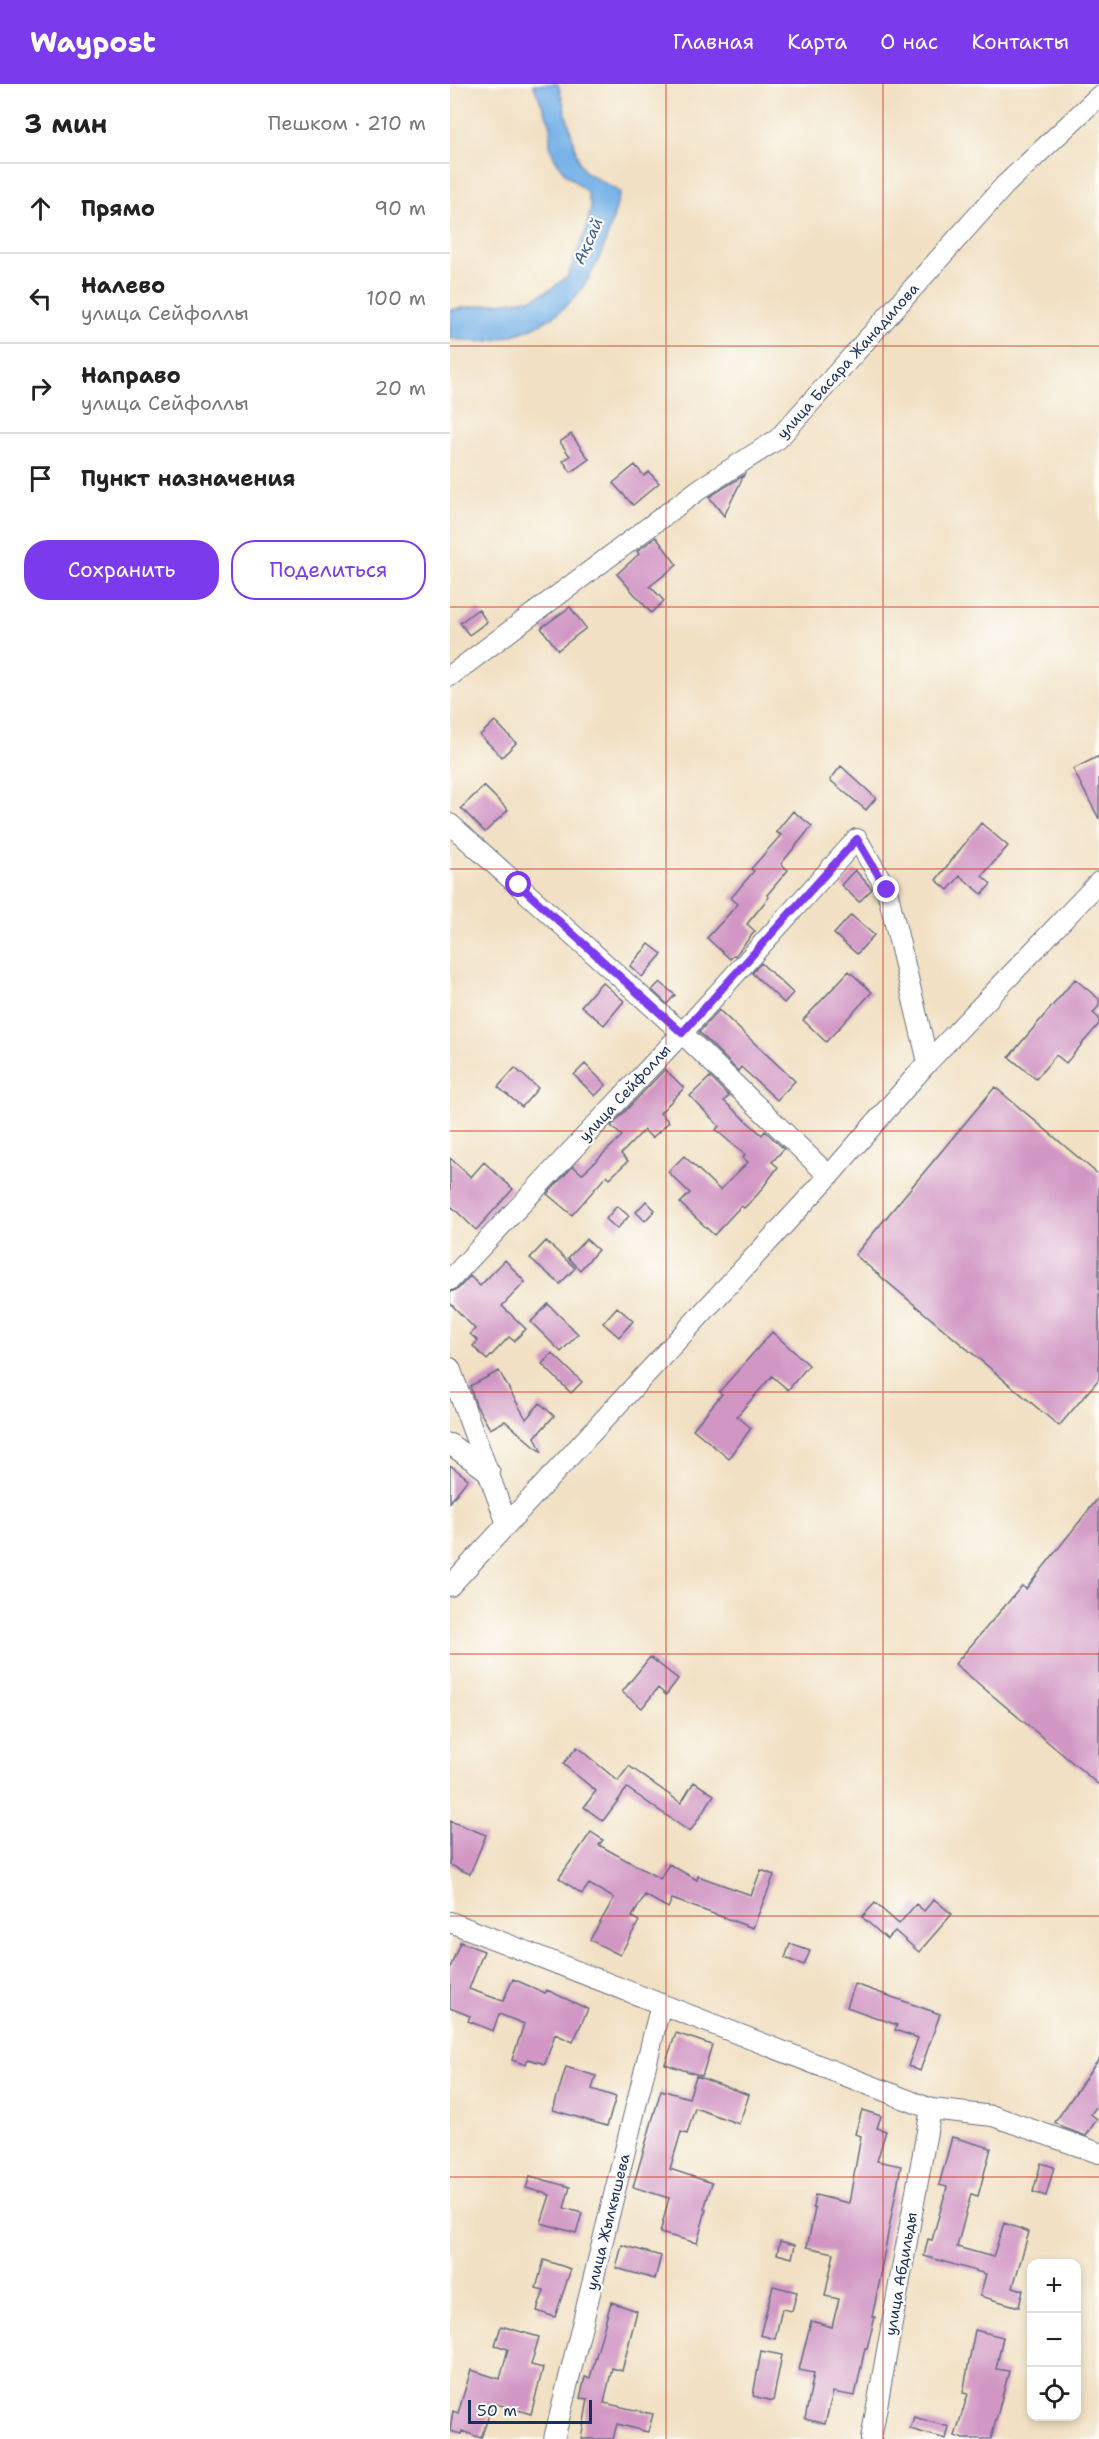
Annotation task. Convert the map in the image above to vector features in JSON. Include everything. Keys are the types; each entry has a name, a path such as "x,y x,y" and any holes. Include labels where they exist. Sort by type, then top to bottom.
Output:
{"street":[{"name":"улица Басара Жанадилова","path":"450,676 700,488 778,439 1005,185 1099,96"},
{"path":"450,824 682,1033 829,1176"},
{"name":"улица Сейфоллы","path":"450,1280 682,1033 857,839 887,890 928,1062"},
{"path":"450,1586 829,1176 928,1062 1099,882"},
{"path":"450,1368 507,1524"},
{"path":"450,1444 490,1473"},
{"path":"450,1922 931,2109 993,2116 1099,2153"},
{"name":"улица Жылкышева","path":"554,2439 661,2004"},
{"name":"улица Абдильды","path":"871,2439 931,2109"}],"water":[{"name":"Ақсай","path":"533,84 558,84 579,162 585,172 620,192 612,221 593,271 580,291 563,309 543,323 518,334 487,341 450,339 450,310 534,298 568,276 586,230 591,208 587,192 564,172 554,157 550,146 550,123"}],"building":[{"path":"571,434 589,459 571,472 563,461 570,456 560,442"},
{"path":"635,465 644,476 649,472 659,483 633,505 613,483"},
{"path":"744,475 724,516 709,497"},
{"path":"656,537 677,565 650,586 664,601 651,613 617,574 639,554 637,551"},
{"path":"570,607 586,628 558,650 541,628"},
{"path":"478,609 487,622 469,635 460,623"},
{"path":"495,721 516,743 502,757 480,735"},
{"path":"1099,756 1099,819 1073,769"},
{"path":"841,766 876,798 866,810 830,780"},
{"path":"484,786 508,810 485,832 461,808"},
{"path":"793,811 812,826 781,864 788,870 747,924 755,931 730,959 707,938 738,904 731,898 754,871 751,869 781,835 776,832"},
{"path":"981,823 1008,846 982,876 991,884 982,894 960,876 948,890 936,880"},
{"path":"855,870 872,889 859,902 841,885"},
{"path":"851,915 874,935 857,954 834,934"},
{"path":"649,944 662,954 642,977 630,966"},
{"path":"761,963 793,993 784,1003 752,973"},
{"path":"849,971 872,992 826,1042 803,1020"},
{"path":"1075,979 1099,999 1099,1006 1093,1013 1099,1018 1099,1024 1066,1063 1056,1055 1036,1079 1009,1057"},
{"path":"602,982 624,1001 604,1025 581,1006"},
{"path":"660,982 675,995 667,1004 652,990"},
{"path":"719,1010 795,1081 777,1100 741,1067 738,1071 699,1032"},
{"path":"585,1064 606,1085 595,1096 574,1075"},
{"path":"515,1068 538,1088 522,1107 498,1087"},
{"path":"665,1069 684,1088 660,1113 669,1122 652,1138 644,1130 621,1154 628,1161 610,1178 607,1175 572,1215 547,1194 573,1166 582,1174 622,1136 611,1126"},
{"path":"710,1077 729,1096 724,1101 762,1135 765,1131 784,1149 772,1162 778,1167 758,1194 744,1208 741,1206 714,1235 680,1203 690,1193 668,1172 684,1156 720,1190 748,1162 743,1158 745,1155 716,1130 719,1126 690,1096"},
{"path":"995,1087 1099,1175 1099,1379 1059,1426 855,1255"},
{"path":"450,1158 471,1177 484,1162 513,1189 476,1230 450,1205"},
{"path":"646,1201 655,1210 645,1221 636,1212"},
{"path":"617,1206 629,1216 617,1229 606,1219"},
{"path":"586,1239 598,1250 580,1270 568,1258"},
{"path":"546,1241 575,1268 560,1284 530,1258"},
{"path":"505,1260 525,1282 502,1306 526,1329 514,1341 509,1337 487,1360 473,1346 478,1341 470,1334 475,1329 450,1303 450,1292 458,1289 470,1276 480,1286"},
{"path":"548,1304 578,1334 561,1352 531,1322"},
{"path":"617,1307 633,1321 619,1337 603,1323"},
{"path":"772,1332 809,1365 788,1390 772,1376 737,1416 751,1428 729,1459 693,1429 722,1394 719,1392"},
{"path":"552,1353 582,1382 571,1393 542,1364"},
{"path":"499,1371 526,1419 540,1403 554,1416 535,1437 542,1453 505,1421 490,1429 476,1405 470,1386"},
{"path":"450,1465 468,1479 450,1502"},
{"path":"1099,1497 1099,1785 955,1664 1022,1586 1026,1589"},
{"path":"650,1657 678,1679 666,1695 658,1688 642,1708 622,1692"},
{"path":"577,1747 618,1781 629,1766 681,1803 694,1782 714,1795 690,1832 627,1788 603,1821 584,1807 596,1791 563,1764"},
{"path":"450,1821 486,1835 470,1874 450,1865"},
{"path":"591,1832 603,1840 599,1845 660,1879 669,1864 697,1880 698,1876 751,1895 761,1870 774,1875 753,1928 672,1899 668,1908 645,1895 632,1917 639,1921 620,1955 590,1940 614,1898 589,1884 582,1894 559,1878"},
{"path":"934,1899 952,1914 919,1952 895,1931 887,1939 862,1917 875,1903 899,1924 916,1904 924,1911"},
{"path":"460,1942 484,1951 469,1989 503,2001 513,1979 545,1993 547,1990 588,2009 573,2042 555,2034 545,2064 528,2059 526,2065 512,2060 524,2024 499,2014 493,2031 468,2021 470,2016 450,2008 450,1968"},
{"path":"790,1944 810,1951 804,1965 785,1958"},
{"path":"855,1984 940,2014 920,2071 908,2066 918,2038 895,2030 897,2025 847,2007"},
{"path":"676,2033 712,2045 702,2076 665,2064"},
{"path":"1099,2059 1099,2103 1091,2114 1097,2119 1086,2136 1055,2122"},
{"path":"566,2067 596,2076 592,2089 616,2097 607,2126 553,2110"},
{"path":"696,2076 749,2095 739,2124 695,2108 687,2134 681,2132 670,2169 712,2183 697,2243 660,2233 669,2198 633,2187 661,2090 689,2098"},
{"path":"862,2110 881,2116 877,2128 886,2131 877,2161 901,2166 872,2317 875,2317 867,2348 865,2348 855,2396 833,2392 825,2424 805,2419 814,2373 799,2370 811,2321 832,2327 839,2299 825,2296 834,2253 807,2247 815,2209 813,2208 815,2195 849,2203 861,2136 855,2134"},
{"path":"952,2137 991,2148 978,2196 971,2194 957,2247 993,2257 1004,2223 1029,2232 1013,2287 1023,2290 1019,2307 980,2296 986,2274 924,2256 928,2239 932,2240 947,2187 939,2185"},
{"path":"1041,2163 1054,2167 1046,2196 1033,2192"},
{"path":"530,2176 570,2187 564,2208 582,2213 576,2233 541,2223 550,2195 526,2188"},
{"path":"780,2241 795,2245 792,2258 777,2254"},
{"path":"622,2245 661,2256 655,2279 616,2268"},
{"path":"544,2260 571,2269 555,2317 537,2311 544,2290 536,2288"},
{"path":"773,2286 797,2292 792,2311 782,2309 775,2339 760,2335"},
{"path":"611,2302 637,2311 622,2371 612,2368 604,2403 653,2414 648,2432 617,2424 613,2439 581,2439 588,2399 580,2398 585,2377 590,2378"},
{"path":"501,2326 539,2337 531,2365 543,2368 531,2414 493,2403 481,2438 462,2431 461,2434 450,2431 453,2411 458,2413 471,2370 500,2379 508,2349 495,2345"},
{"path":"975,2330 1003,2337 996,2369 1009,2371 991,2439 963,2439 955,2436 968,2394 963,2393"},
{"path":"761,2351 782,2355 773,2401 753,2396"},
{"path":"914,2417 949,2427 946,2439 910,2429"}],"route":[{"path":"519,885 682,1033 857,839 887,890"}]}
